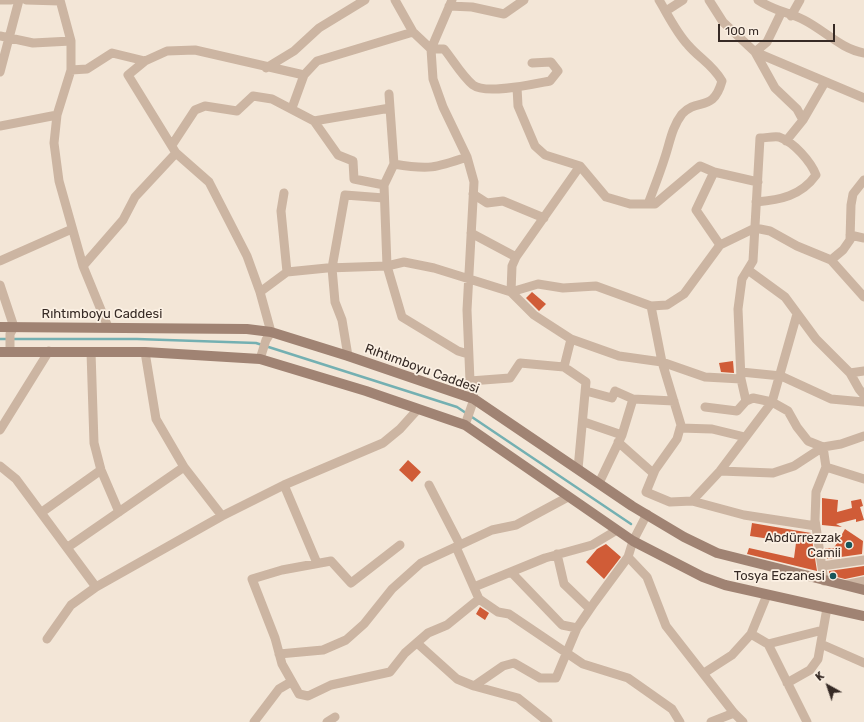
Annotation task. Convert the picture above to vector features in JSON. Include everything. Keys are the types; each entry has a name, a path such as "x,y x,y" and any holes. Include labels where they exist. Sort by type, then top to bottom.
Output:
{"street":[{"path":"0,0 11,0"},
{"path":"0,72 19,0"},
{"path":"26,0 60,0 71,41 72,70 56,114 54,143 59,181 83,266 108,327"},
{"path":"266,68 294,51 319,28 365,0"},
{"path":"395,0 413,32 431,49 444,49 474,86 491,90 517,87 550,81 558,71 551,62 532,63"},
{"path":"466,423 472,404 468,354 467,310 470,279 470,233 474,182 467,157 443,108 433,79 431,49 450,3 504,14 524,0"},
{"path":"648,204 673,128 683,114 692,107 710,102 719,93 722,81 704,58 688,45 659,0"},
{"path":"666,11 683,0"},
{"path":"709,0 723,22 755,52 774,88 797,109 803,120"},
{"path":"758,0 769,8 803,20 854,51 864,53"},
{"path":"791,16 800,0"},
{"path":"755,52 768,42 782,13"},
{"path":"292,108 304,75 317,61 413,32"},
{"path":"0,36 33,43 71,41"},
{"path":"261,355 268,336 260,292 247,256 209,182 174,149 128,75 145,60 167,51 195,50 266,68 304,75"},
{"path":"755,52 864,98"},
{"path":"72,70 87,69 112,53 145,60"},
{"path":"786,141 803,120 825,82"},
{"path":"517,87 518,106 535,146 545,155 580,166 606,197 630,204 655,204 700,166 714,172 758,182"},
{"path":"390,94 394,164 384,185 387,266 402,317 458,351 468,354"},
{"path":"83,266 123,220 135,198 174,149 195,110 205,106 237,111 253,96 272,99 292,108 314,121 338,155 353,161 354,179 384,185"},
{"path":"314,121 390,108"},
{"path":"0,126 56,114"},
{"path":"746,401 741,375 738,309 742,279 753,261 756,202 758,182 760,138 778,137 786,141 812,166 816,175 812,182 781,200 756,202"},
{"path":"394,164 419,168 437,168 467,157"},
{"path":"512,292 512,266 516,257 580,166"},
{"path":"714,172 696,210 720,245"},
{"path":"831,260 843,250 850,240 853,194 864,180"},
{"path":"284,193 281,211 287,272"},
{"path":"473,194 487,203 503,201 544,218"},
{"path":"348,356 342,320 334,302 332,268 345,195 384,198"},
{"path":"0,261 72,228"},
{"path":"512,292 538,284 563,288 596,286 651,306 667,305 684,294 720,245 755,228 770,231 797,246 831,260 864,297"},
{"path":"470,233 516,257"},
{"path":"850,236 864,238"},
{"path":"260,292 287,272 332,268 387,266 404,262 470,279 512,292 534,315 572,340 619,356 662,362 705,377 741,375 781,376 831,399 864,402"},
{"path":"748,270 785,297 816,339 850,373 858,389 864,395"},
{"path":"0,285 12,330 6,350 261,355 418,409 466,423 568,497 632,541 703,577 726,585 767,595 864,616"},
{"path":"651,306 662,362 681,425 677,439 653,473 646,492 670,502 692,501 744,515 816,526"},
{"path":"692,501 720,471 772,402 781,376 797,314"},
{"name":"Rıhtımboyu Caddesi","path":"0,327 12,330 108,327 247,329 268,336 348,356 472,404 578,469 684,537 717,553 843,586 864,590"},
{"path":"564,366 572,340"},
{"path":"0,430 49,352"},
{"path":"91,352 94,443 101,470 119,512"},
{"path":"145,352 156,419 184,467 222,516"},
{"path":"470,381 510,378 520,363 564,366 586,382 584,422 578,469"},
{"path":"850,373 864,371"},
{"path":"586,391 612,398 615,391 633,399 674,401"},
{"path":"705,407 737,411 746,401 753,398 772,402 788,411 797,427 808,441 823,447"},
{"path":"600,483 620,439 633,399"},
{"path":"47,639 71,605 96,587 222,516 284,485 383,443 400,429 418,409"},
{"path":"584,422 620,439 653,473"},
{"path":"680,428 712,429 745,437"},
{"path":"720,471 773,473 794,466 823,447 842,444 864,436"},
{"path":"823,447 826,467 816,492 816,526 824,581"},
{"path":"0,466 16,479 68,547 96,587"},
{"path":"68,547 184,467"},
{"path":"826,467 864,479"},
{"path":"42,512 101,470"},
{"path":"284,485 316,563"},
{"path":"429,485 458,546 479,599 498,612 509,614 583,664 628,678 672,709 680,722"},
{"path":"279,654 323,650 346,640 364,624 392,589 421,563 492,530 516,525 568,497"},
{"path":"474,686 503,666 514,663 540,678 556,678 578,628 628,557 632,541 647,514"},
{"path":"474,587 557,554 592,545 617,530"},
{"path":"400,545 351,583 331,561 282,570 252,579 279,654 291,682 299,694 308,696 331,685 390,672 406,652 428,633 447,624 479,599"},
{"path":"557,554 564,584 590,609"},
{"path":"628,557 647,577 666,626 734,713 743,722"},
{"path":"822,566 864,560"},
{"path":"511,572 562,625 578,628"},
{"path":"843,586 864,581"},
{"path":"704,673 732,655 751,634 767,595"},
{"path":"787,684 810,670 818,659 827,608"},
{"path":"768,644 823,630"},
{"path":"751,634 768,644 807,722"},
{"path":"417,643 457,679 474,686 518,698 548,722"},
{"path":"821,644 864,663"},
{"path":"254,722 280,689 291,682"},
{"path":"711,722 734,713"}],"building":[{"path":"532,292 546,304 539,311 526,298"},
{"path":"733,361 734,373 721,372 719,363"},
{"path":"408,460 421,472 412,482 399,470"},
{"path":"822,498 838,500 837,512 852,508 851,501 861,499 863,506 860,507 864,520 856,522 856,519 836,524 842,527 822,525"},
{"path":"752,523 811,533 817,571 747,554 749,548 794,558 796,543 750,536"},
{"name":"Abdürrezzak Camii","path":"845,529 863,541 862,554 827,559 825,548 834,548"},
{"path":"606,544 621,557 604,579 586,562 597,549"},
{"path":"864,566 864,575 845,579 829,575 829,571"},
{"path":"480,607 489,613 485,620 476,614"}],"waterway":[{"path":"0,339 7,339"},
{"path":"12,339 137,339 256,343 457,407 631,524"}],"place":[{"name":"Abdürrezzak Camii","path":"849,545"},
{"name":"Tosya Eczanesi","path":"833,576"}]}
